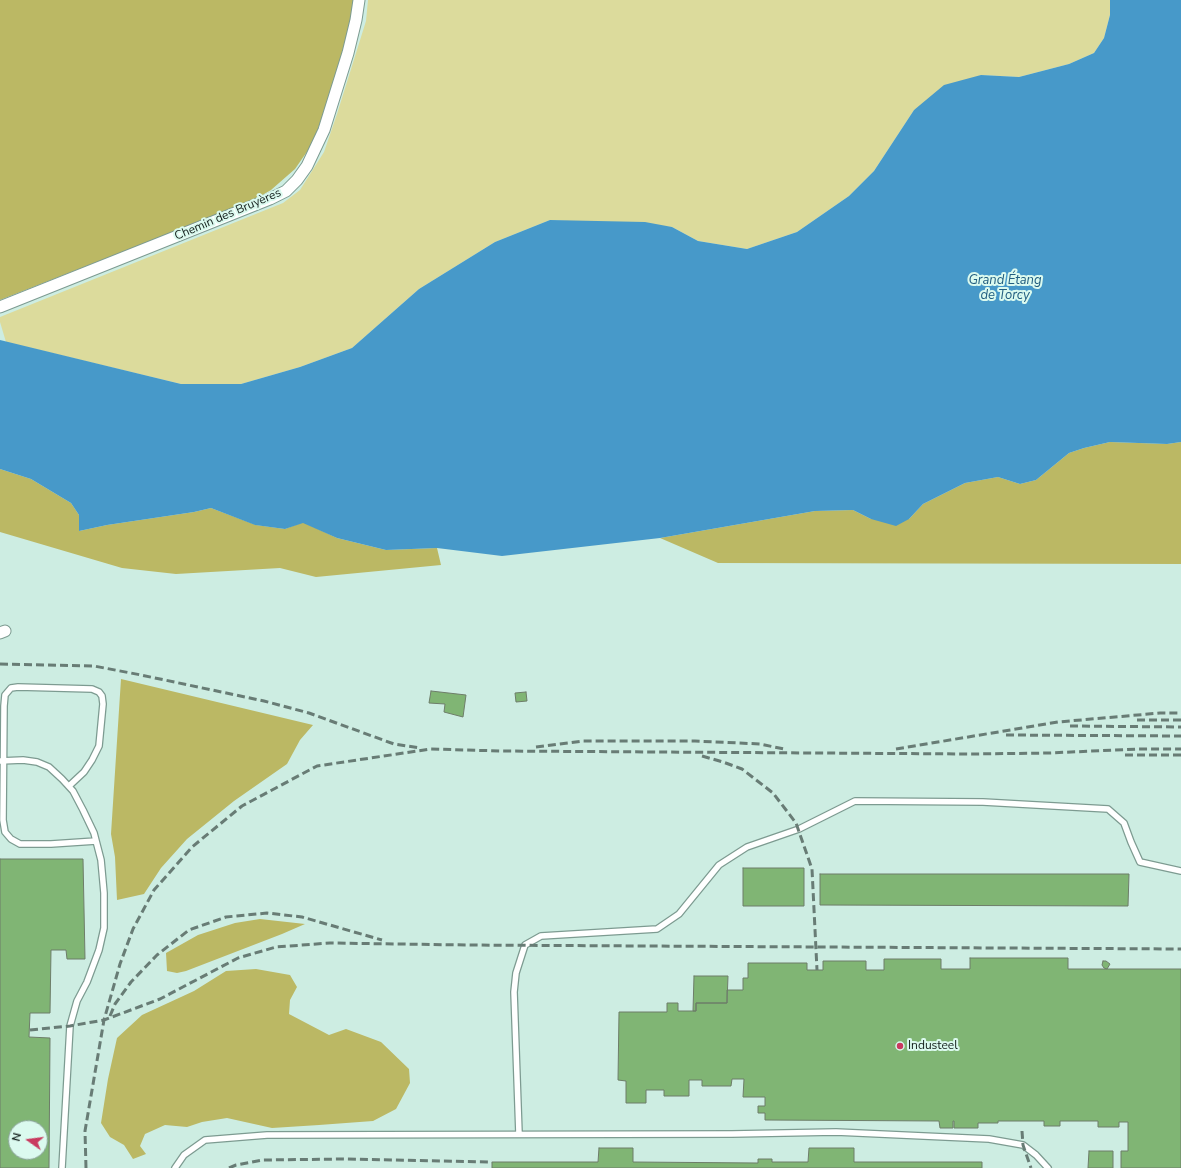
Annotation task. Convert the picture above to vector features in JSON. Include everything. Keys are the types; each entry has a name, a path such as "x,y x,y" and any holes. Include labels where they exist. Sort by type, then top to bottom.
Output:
{"street":[{"name":"Chemin des Bruyères","path":"0,307 270,200 286,191 297,180 307,166 324,130 348,53 359,0"}],"lane":[{"path":"69,786 84,772 99,746 104,704 102,696 99,692 92,689 11,688 5,694 4,706 2,761 3,820 5,832 11,839 20,844 96,841"},
{"path":"2,761 23,760 37,762 48,767 69,786 94,833 101,860 104,893 104,928 96,958 87,982 77,1001 70,1026 62,1168"},
{"path":"519,1134 514,992 516,973 525,945 541,936 657,928 679,914 719,866 747,847 799,829 855,802 983,802 1108,809 1124,823 1140,862 1181,871"},
{"path":"175,1168 184,1155 205,1140 267,1135 724,1134 836,1132 989,1139 1023,1145 1036,1155 1048,1168"}],"shaded area":[{"path":"0,0 354,0 338,71 313,143 295,169 271,190 252,201 0,300"},
{"path":"368,0 1110,0 1110,15 1104,38 1094,53 1069,64 1019,77 981,75 914,110 874,171 849,196 797,232 747,249 698,241 672,227 550,220 495,242 419,289 352,348 300,367 241,384 181,384 6,342 0,317 283,203 300,190 324,152 366,21"},
{"path":"1110,442 1167,444 1181,442 1181,564 718,563 660,538 815,511 853,510 871,519 909,519 923,504 965,483 998,477 1020,484 1036,480 1069,453"},
{"path":"0,469 31,479 71,503 79,515 79,531 211,508 256,525 285,529 303,522 337,538 386,550 437,548 441,565 316,577 280,568 176,574 122,568 0,532"},
{"path":"121,679 313,725 300,740 287,764 234,801 187,839 161,868 144,894 117,900 115,857 111,834"},
{"path":"260,919 305,924 186,971 177,973 167,971 166,953 198,935 235,923"},
{"path":"256,969 290,975 297,987 290,1000 289,1014 329,1035 346,1029 381,1042 409,1069 410,1083 396,1109 373,1121 319,1125 272,1128 227,1118 202,1122 187,1127 165,1125 145,1134 140,1146 146,1154 133,1159 124,1145 110,1137 101,1123 108,1079 117,1038 142,1015 194,991 226,971"}],"water":[{"name":"Grand Étang de Torcy","path":"1110,0 1181,0 1181,442 1167,444 1110,442 1069,453 1036,480 1020,484 998,477 965,483 923,504 909,519 896,526 871,519 853,510 815,511 660,538 502,556 437,548 386,550 337,538 303,523 285,529 255,525 211,508 79,531 79,515 71,503 31,479 0,469 0,340 181,384 241,384 300,367 352,348 419,289 495,242 550,220 645,222 672,227 698,241 747,249 797,232 849,196 874,171 914,110 944,85 981,75 1019,77 1069,64 1094,53 1104,38 1110,15"}],"building":[{"path":"431,691 466,695 463,717 444,712 445,704 429,703"},
{"path":"526,692 527,701 516,702 515,693"},
{"path":"0,859 83,859 85,959 67,959 66,950 51,950 50,1013 30,1013 29,1037 50,1038 49,1168 0,1168"},
{"path":"743,868 804,868 804,906 743,906"},
{"path":"820,874 1129,874 1128,906 820,905"},
{"name":"Industeel","path":"970,958 1068,958 1068,969 1181,969 1181,1168 1121,1168 1121,1151 1128,1151 1128,1122 1119,1122 1119,1127 1098,1127 1098,1121 1060,1121 1060,1126 1044,1126 1044,1121 998,1121 998,1123 978,1123 978,1128 954,1128 953,1121 953,1128 940,1128 939,1121 765,1120 765,1113 758,1113 758,1106 765,1106 765,1097 743,1097 744,1079 732,1079 731,1086 702,1086 702,1080 689,1080 689,1096 664,1096 664,1090 646,1090 646,1103 626,1103 626,1081 618,1080 619,1012 667,1012 667,1003 678,1003 678,1011 696,1011 696,1003 727,1003 727,990 743,990 743,978 748,978 748,963 807,963 807,970 823,970 823,961 866,961 866,970 884,970 884,959 941,959 941,969 970,969"},
{"path":"1103,961 1110,964 1107,969 1102,965"},
{"path":"694,976 728,976 727,1003 696,1003 696,1011 693,1011"},
{"path":"599,1148 633,1148 633,1162 758,1163 758,1159 772,1159 772,1162 808,1162 809,1148 854,1148 854,1162 982,1162 982,1168 492,1168 492,1162 598,1162"},
{"path":"1089,1151 1113,1151 1113,1168 1088,1168"}],"railway":[{"path":"0,664 94,666 141,675 264,701 309,713 394,744 421,748"},
{"path":"896,749 1058,722 1160,713 1181,713"},
{"path":"1137,720 1181,720"},
{"path":"1070,726 1181,727"},
{"path":"1006,735 1181,736"},
{"path":"536,747 583,741 695,741 760,744 784,749"},
{"path":"86,1168 85,1131 104,1020 120,964 133,929 154,890 192,847 242,806 317,766 431,749 501,751 973,754 1181,749"},
{"path":"1125,755 1181,755"},
{"path":"702,756 742,769 773,793 796,823 812,869 817,970"},
{"path":"110,1016 115,1004 131,982 157,955 189,930 226,917 267,913 302,917 382,940"},
{"path":"30,1030 70,1026 104,1020 160,999 238,958 276,947 330,943 1181,949"},
{"path":"1022,1131 1023,1145 1031,1168"},
{"path":"229,1168 236,1165 263,1160 343,1159 492,1162"}],"place":[{"name":"Industeel","path":"900,1046"}]}
